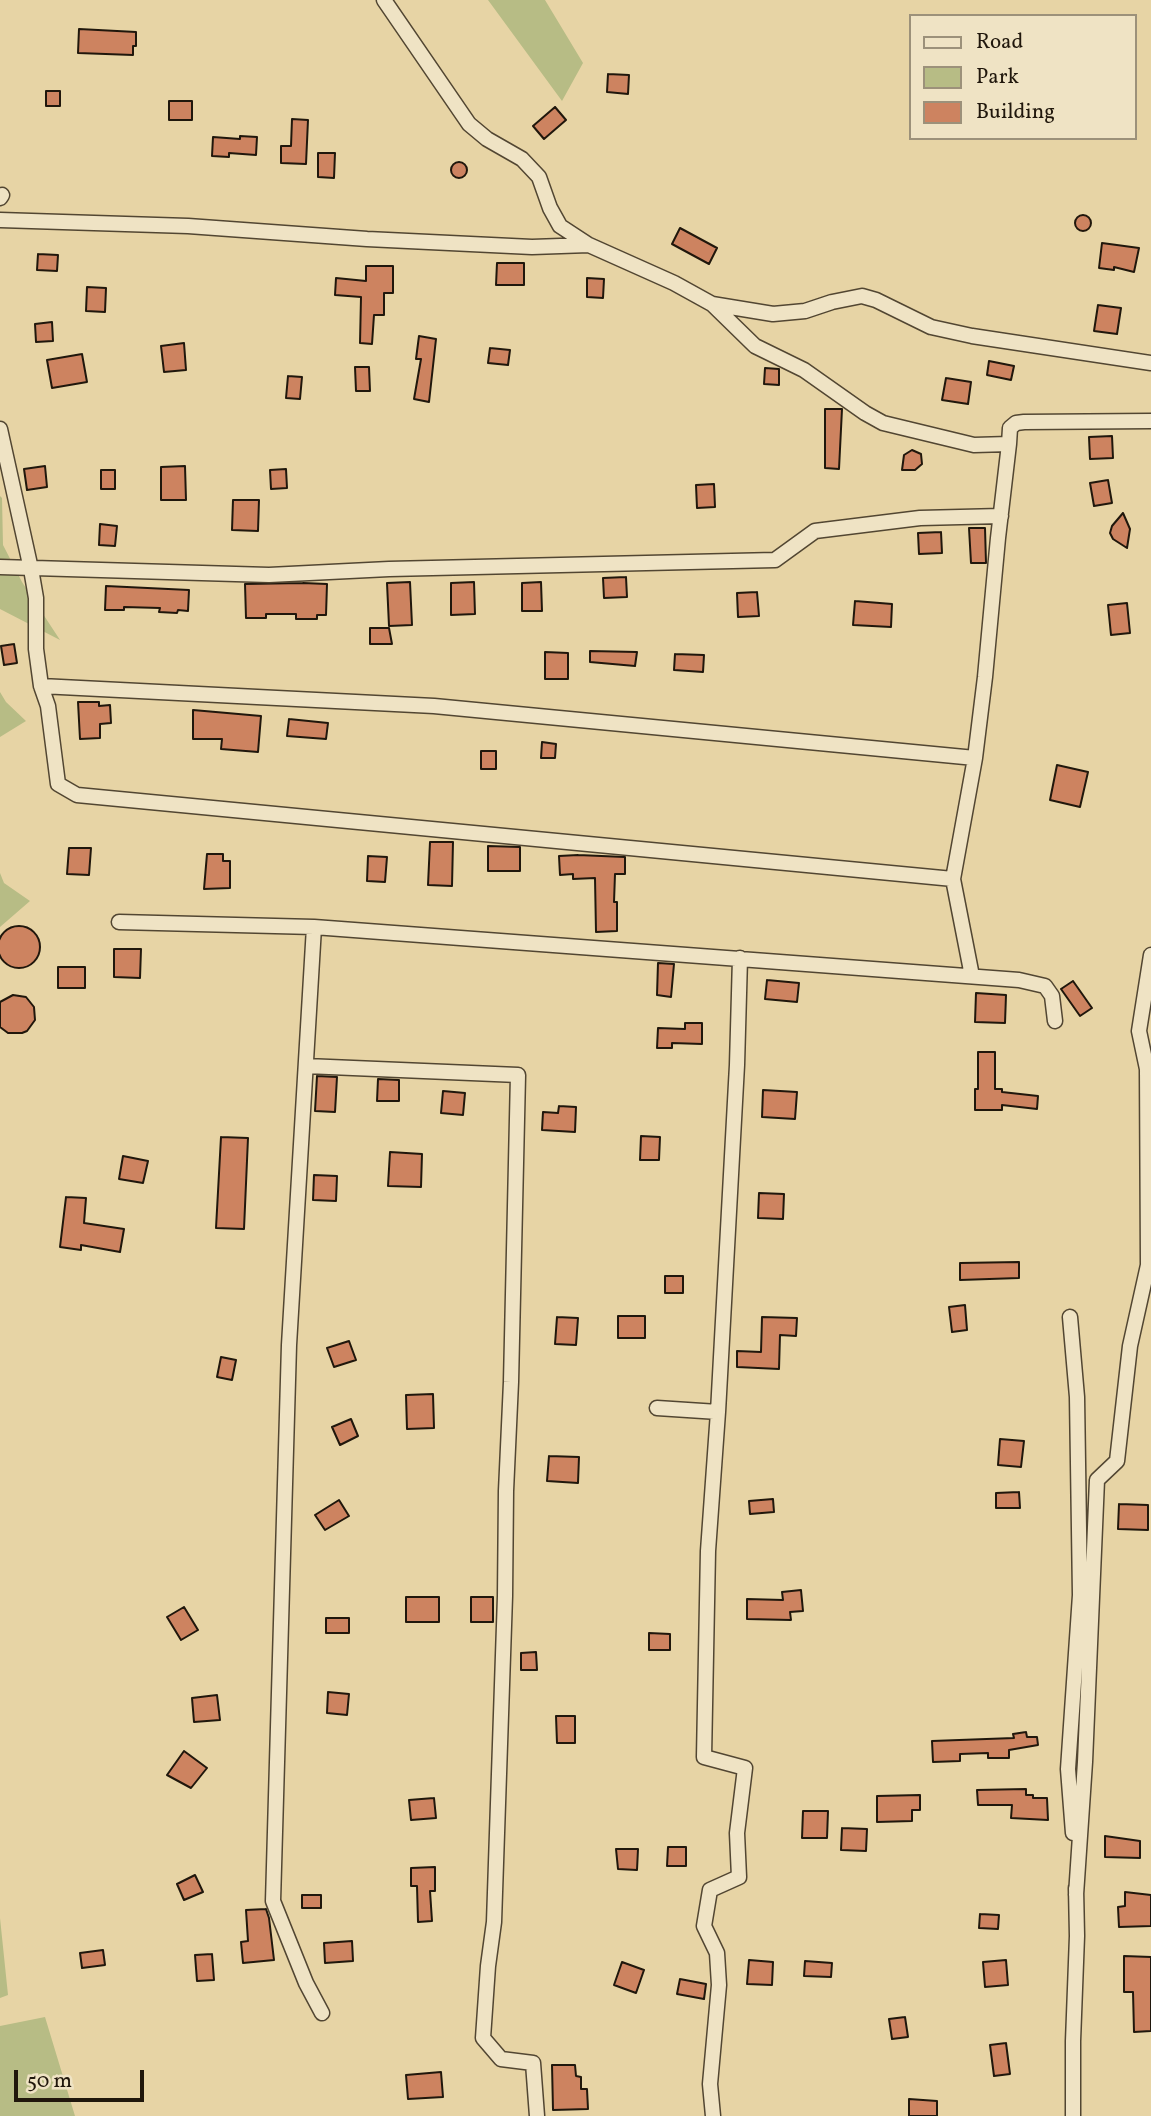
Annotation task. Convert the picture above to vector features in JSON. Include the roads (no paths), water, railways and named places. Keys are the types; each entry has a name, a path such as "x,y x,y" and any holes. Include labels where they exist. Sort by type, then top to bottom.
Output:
{"street":[{"path":"384,0 469,124 487,139 522,159 539,177 560,226 589,245 712,304 755,346 804,370 883,423 974,445 1009,444"},
{"path":"0,220 188,226 367,239 518,246 589,245"},
{"path":"712,304 773,314 804,311 862,296 931,327 972,336 1151,363"},
{"path":"972,976 953,878 975,758 1010,428 1016,424 1151,421"},
{"path":"0,429 36,598 36,649 58,784 76,795 953,878"},
{"path":"0,567 269,575 389,569 775,560 815,531 920,518 1001,516"},
{"path":"41,686 434,706 975,758"},
{"path":"120,922 314,927 1019,980 1045,986 1052,996 1055,1021"},
{"path":"314,927 289,1345 273,1901 322,2014"},
{"path":"1076,1895 1086,1762 1097,1480 1117,1461 1130,1346 1148,1265 1149,1069 1139,1031 1151,955"},
{"path":"713,2116 710,2084 719,1985 717,1954 704,1926 710,1890 738,1877 737,1833 745,1768 704,1757 708,1551 737,1065 740,958"},
{"path":"306,1066 518,1075 494,1922 483,2038 501,2059 534,2063 537,2116"},
{"path":"1070,1317 1077,1397 1080,1595 1068,1769 1077,1936 1073,2116"},
{"path":"657,1408 718,1412"}]}
